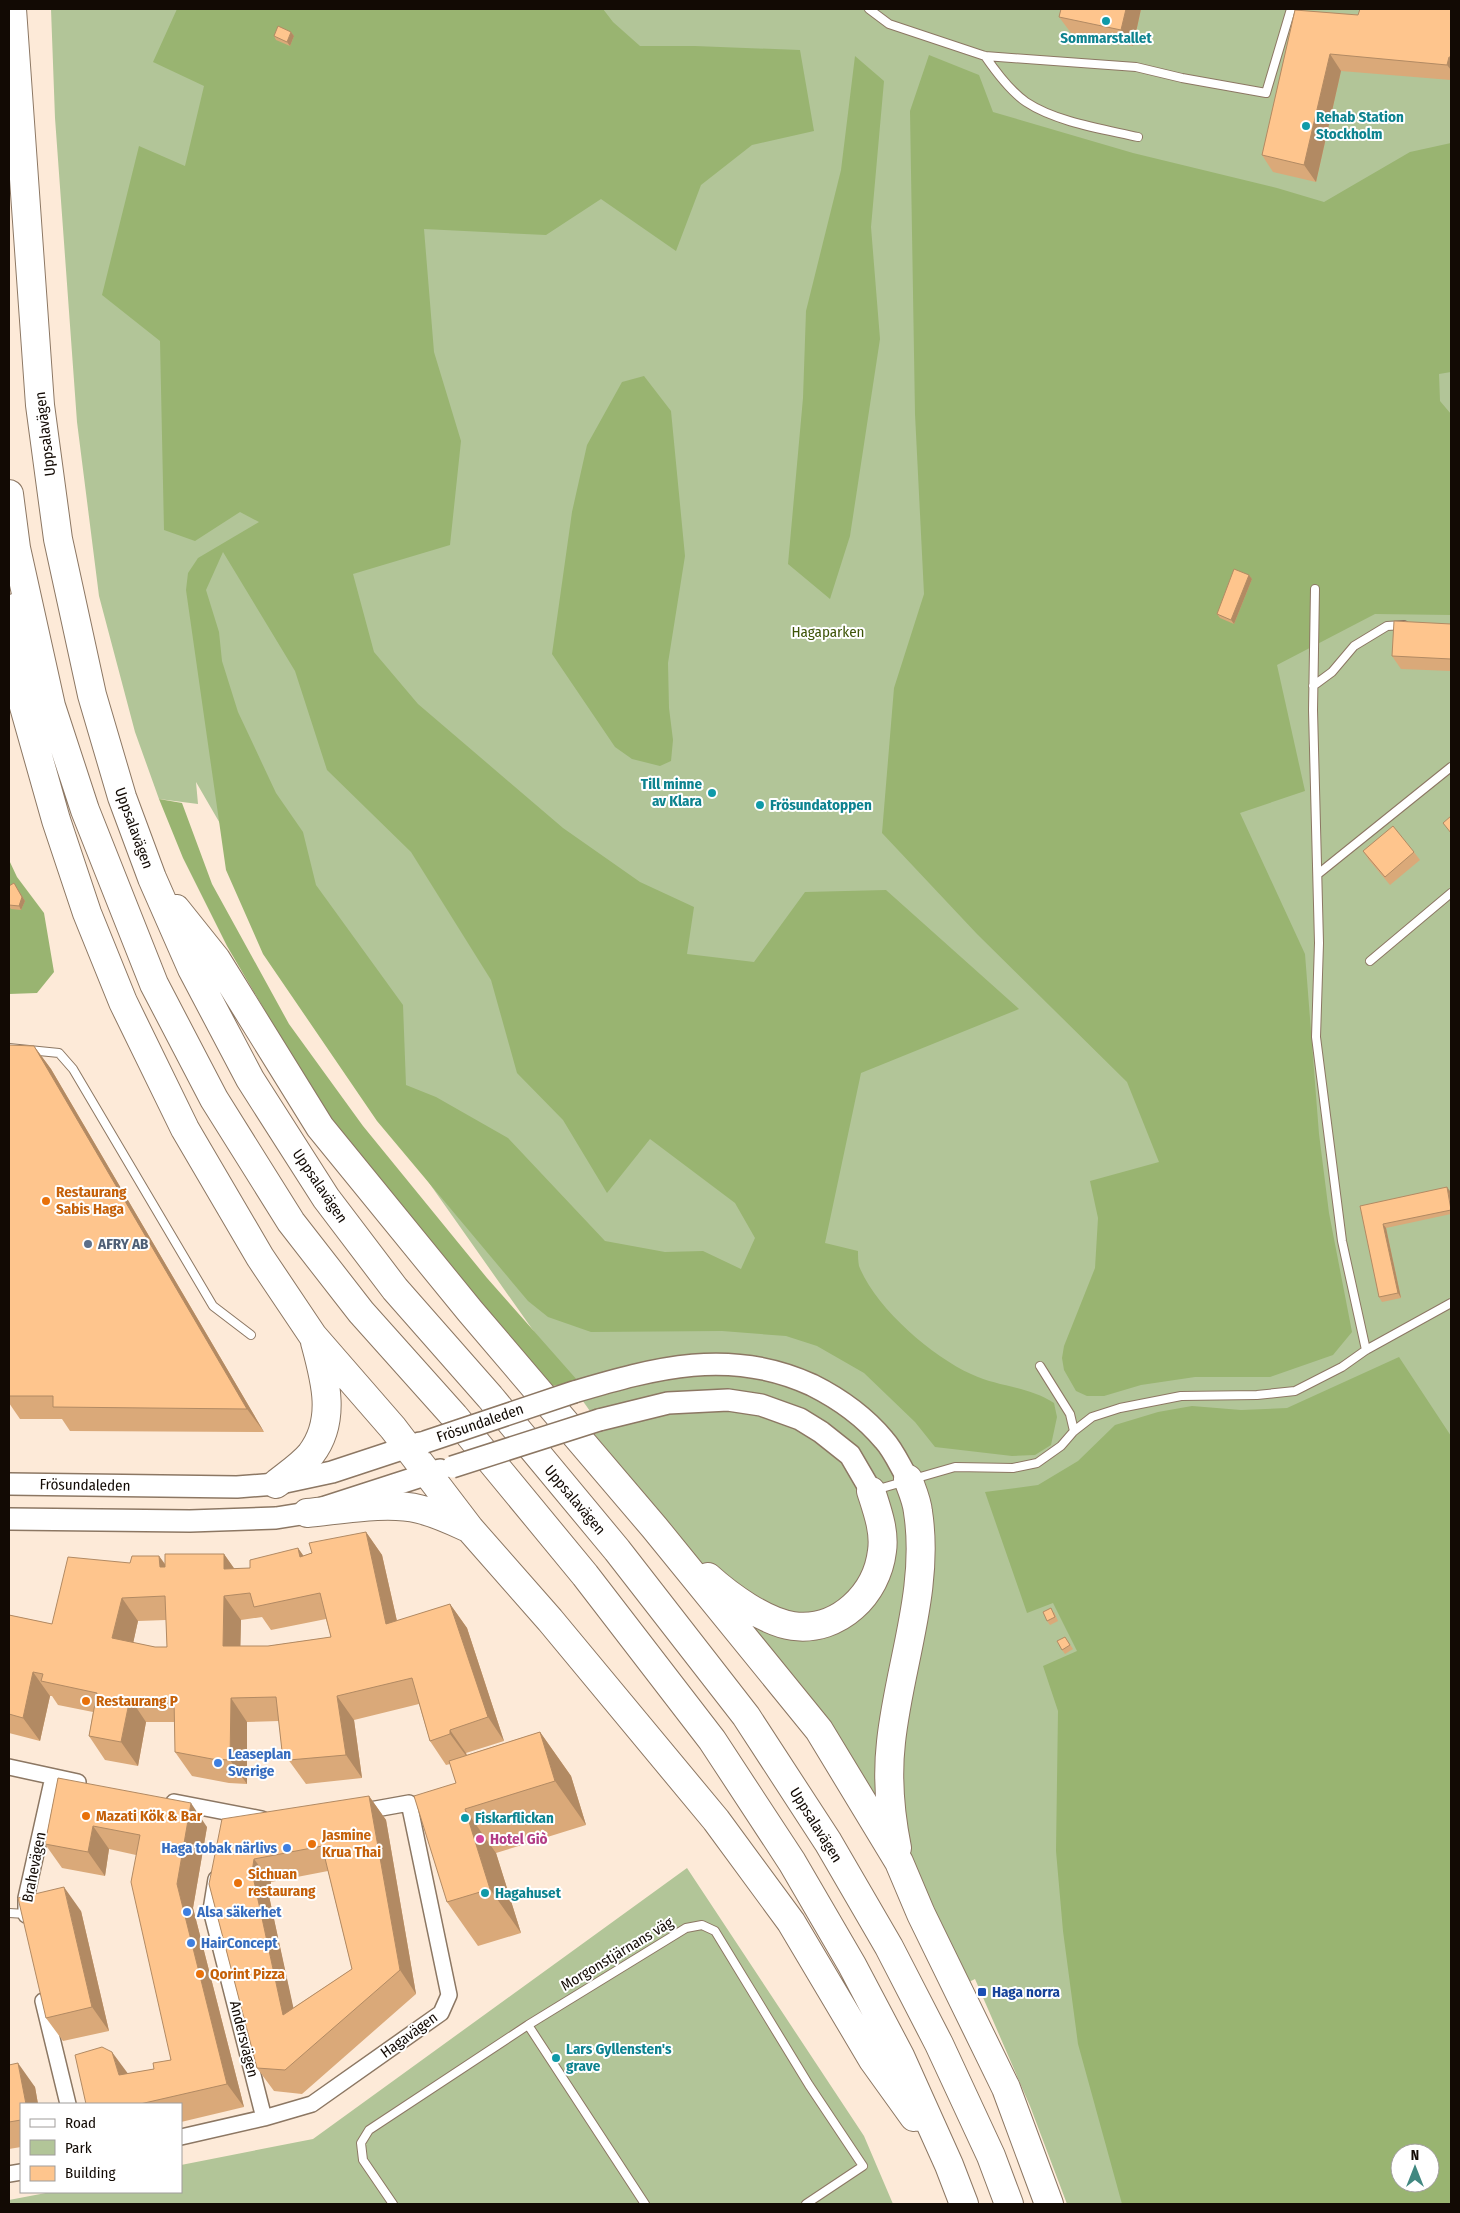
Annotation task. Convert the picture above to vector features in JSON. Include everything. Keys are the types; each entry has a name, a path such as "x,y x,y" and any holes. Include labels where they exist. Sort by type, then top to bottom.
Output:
{"highway":[{"name":"Uppsalavägen","path":"12,9 40,404 58,539 92,695 122,797 152,878 192,969 246,1071 326,1198 395,1289 490,1397 617,1550 746,1716 828,1842 890,1947 939,2044 991,2156 1009,2204"},
{"path":"9,494 16,548 51,706 85,810 154,984 214,1099 297,1230 361,1312 454,1416 585,1575 712,1740 792,1862 852,1965 900,2056 949,2165 964,2204"},
{"path":"16,548 19,688 56,820 87,912 123,1002 185,1129 260,1257 313,1336 416,1445 427,1474 470,1529 550,1620 716,1820 791,1922 873,2060 949,2165"},
{"path":"152,878 216,959 320,1127 464,1304 654,1527 819,1730 900,1862 922,1914 1006,2088 1049,2204"},
{"path":"276,1484 310,1455 321,1439 327,1418 325,1377 313,1336"},
{"path":"900,1862 890,1804 891,1742 920,1576 921,1537 918,1509 908,1479"},
{"path":"654,1527 720,1588 769,1620 794,1626 822,1625 844,1615 855,1605 876,1577 882,1550 880,1521 871,1491"},
{"path":"307,1513 395,1506 418,1508 470,1529"}],"main road":[{"name":"Frösundaleden","path":"9,1484 237,1487 276,1484 332,1472 626,1376 675,1366 721,1363 758,1367 794,1377 830,1394 860,1415 885,1441 908,1479"},
{"path":"9,1520 241,1521 307,1513 599,1420 668,1403 728,1400 761,1405 800,1418 850,1455 871,1491"}],"street":[{"path":"9,1767 92,1785"},
{"name":"Brahevägen","path":"26,1930 26,1898 53,1777"},
{"path":"160,1799 228,1814 278,1822"},
{"name":"Hagavägen","path":"182,2137 264,2118 312,2104 441,2013 449,1995 410,1803 341,1814"},
{"path":"225,1831 228,1814"},
{"name":"Andersvägen","path":"219,1865 211,1910 264,2118"},
{"path":"40,1988 68,2103"}],"lane":[{"path":"869,9 889,24 985,56 1136,67 1266,93 1291,9"},
{"path":"985,56 1000,76 1026,102 1070,122 1138,137"},
{"path":"1314,589 1313,686 1319,943 1316,1037 1342,1241 1366,1350"},
{"path":"1313,686 1332,672 1354,646 1388,626 1415,625"},
{"path":"1318,874 1451,766"},
{"path":"1370,961 1451,893"},
{"path":"9,1048 59,1053 73,1069 213,1306 251,1335"},
{"path":"871,1491 955,1467 1013,1468 1037,1463 1061,1446 1074,1431 1092,1417 1120,1408 1181,1396 1257,1395 1296,1391 1342,1367 1366,1350 1451,1303"},
{"path":"1040,1366 1070,1414 1074,1431"},
{"path":"9,1913 26,1914"},
{"name":"Morgonstjärnans väg","path":"393,2204 363,2160 361,2142 369,2130 528,2025 686,1928 702,1925 715,1931 789,2053 863,2166 806,2204"},
{"path":"528,2025 645,2204"}],"green space":[{"name":"Hagaparken","path":"51,9 1451,9 1451,2204 1067,2204 1030,2106 975,1979 969,1982 922,1891 918,1874 669,1523 594,1434 604,1431 427,1180 196,782 198,804 159,799 135,732 99,596 77,422 55,118"},
{"path":"177,9 603,9 613,22 640,46 800,50 814,131 752,145 701,185 676,251 601,199 546,235 424,229 434,352 461,441 450,545 353,574 374,652 418,704 563,828 640,882 694,907 687,954 754,962 805,892 886,890 1019,1009 861,1073 825,1243 858,1251 859,1266 878,1298 906,1329 939,1355 971,1374 992,1382 1034,1393 1054,1403 1057,1417 1051,1445 1035,1455 1012,1456 935,1447 915,1422 864,1373 817,1346 786,1336 722,1331 591,1332 548,1317 528,1301 377,1121 263,954 226,870 186,590 188,573 198,558 259,522 240,512 195,541 164,530 160,341 102,295 139,146 185,166 204,86 153,62","holes":["223,552 295,671 327,770 411,852 491,980 517,1073 563,1120 607,1193 650,1139 735,1203 755,1238 741,1269 703,1251 665,1252 605,1241 508,1138 436,1097 406,1085 403,1005 316,885 303,832 276,793 238,712 222,661 219,632 206,590"]},
{"path":"929,55 979,75 993,112 1133,153 1277,188 1324,202 1410,152 1451,143 1451,372 1439,374 1440,401 1451,414 1451,615 1375,614 1277,665 1305,791 1240,813 1305,954 1319,1134 1329,1213 1352,1332 1333,1355 1270,1377 1195,1377 1141,1385 1104,1396 1087,1396 1076,1391 1064,1370 1062,1358 1064,1346 1095,1268 1098,1218 1090,1181 1159,1162 1127,1082 977,934 882,833 894,688 924,594 915,414 910,111"},
{"path":"855,56 884,81 871,227 880,339 850,536 830,599 788,564 803,398 806,311 841,170"},
{"path":"644,376 671,411 685,556 668,663 669,708 673,740 671,761 660,766 632,759 615,747 552,654 572,512 587,445 622,382"},
{"path":"159,799 182,803 212,884 289,1024 363,1126 487,1278 578,1381 553,1386 436,1254 336,1127 227,946 183,858"},
{"path":"9,860 17,877 44,913 54,972 37,993 9,994"},
{"path":"1399,1357 1451,1436 1451,2204 1122,2204 1078,2044 1063,1931 1056,1851 1058,1711 1043,1666 1077,1651 1053,1603 1027,1613 985,1492 1038,1485 1078,1461 1115,1425 1158,1412 1192,1406 1241,1410 1287,1408"},
{"path":"687,1868 864,2136 893,2204 9,2204 9,2200 46,2193 182,2193 182,2165 313,2139"}],"building":[{"path":"1061,9 1126,9 1121,30 1059,17"},
{"name":"Rehab Station Stockholm","path":"1360,9 1451,9 1451,57 1449,57 1447,65 1330,54 1304,165 1262,155 1295,10 1358,15"},
{"path":"278,26 291,32 287,42 274,36"},
{"path":"1234,569 1249,575 1231,620 1217,614"},
{"path":"1394,621 1451,624 1451,659 1392,656"},
{"path":"1451,816 1451,833 1443,823"},
{"path":"1393,826 1414,852 1385,877 1363,851"},
{"path":"14,883 22,897 19,906 9,905 9,886"},
{"name":"AFRY AB","path":"9,1045 34,1046 247,1409 53,1407 53,1396 9,1396"},
{"path":"1447,1187 1451,1210 1383,1224 1398,1293 1379,1297 1360,1206"},
{"path":"366,1532 386,1624 450,1604 488,1717 450,1730 450,1734 430,1741 412,1678 337,1696 346,1755 289,1760 288,1750 282,1751 276,1697 231,1698 230,1760 212,1759 175,1752 174,1698 130,1698 121,1742 89,1736 97,1693 41,1681 43,1674 33,1672 23,1718 9,1714 9,1615 52,1624 68,1557 130,1563 132,1556 159,1556 160,1567 165,1567 165,1554 224,1554 224,1569 250,1568 250,1560 298,1548 300,1557 312,1553 309,1543","holes":["250,1593 254,1607 320,1593 331,1637 268,1646 223,1646 224,1596","165,1596 167,1647 155,1647 112,1638 122,1598"]},
{"path":"1051,1608 1055,1617 1047,1621 1043,1612"},
{"path":"1065,1637 1070,1645 1062,1650 1057,1641"},
{"path":"540,1732 555,1781 465,1809 490,1889 447,1902 414,1796 456,1783 449,1761"},
{"path":"58,1778 191,1803 177,1884 227,2084 144,2103 86,2103 75,2055 102,2047 112,2052 119,2075 154,2069 153,2063 171,2060 131,1882 140,1835 93,1826 88,1852 45,1844"},
{"path":"369,1796 400,1970 285,2070 257,2068 209,1884 222,1819","holes":["322,1846 352,1969 283,2015 252,1872 254,1859"]},
{"path":"64,1887 92,2007 46,2018 18,1898"},
{"path":"18,2063 26,2103 20,2103 20,2120 9,2122 9,2065"}],"place":[{"name":"Sommarstallet","path":"1106,21"},
{"name":"Rehab Station Stockholm","path":"1306,126"},
{"name":"Till minne av Klara","path":"712,793"},
{"name":"Frösundatoppen","path":"760,805"},
{"name":"Restaurang Sabis Haga","path":"46,1201"},
{"name":"AFRY AB","path":"88,1244"},
{"name":"Restaurang P","path":"86,1701"},
{"name":"Leaseplan Sverige","path":"218,1763"},
{"name":"Mazati Kök & Bar","path":"86,1816"},
{"name":"Fiskarflickan","path":"465,1818"},
{"name":"Hotel Giò","path":"480,1839"},
{"name":"Jasmine Krua Thai","path":"312,1844"},
{"name":"Haga tobak närlivs","path":"287,1848"},
{"name":"Sichuan restaurang","path":"238,1883"},
{"name":"Hagahuset","path":"485,1893"},
{"name":"Alsa säkerhet","path":"187,1912"},
{"name":"HairConcept","path":"191,1943"},
{"name":"Qorint Pizza","path":"200,1974"},
{"name":"Haga norra","path":"982,1992"},
{"name":"Lars Gyllensten's grave","path":"556,2058"}]}
